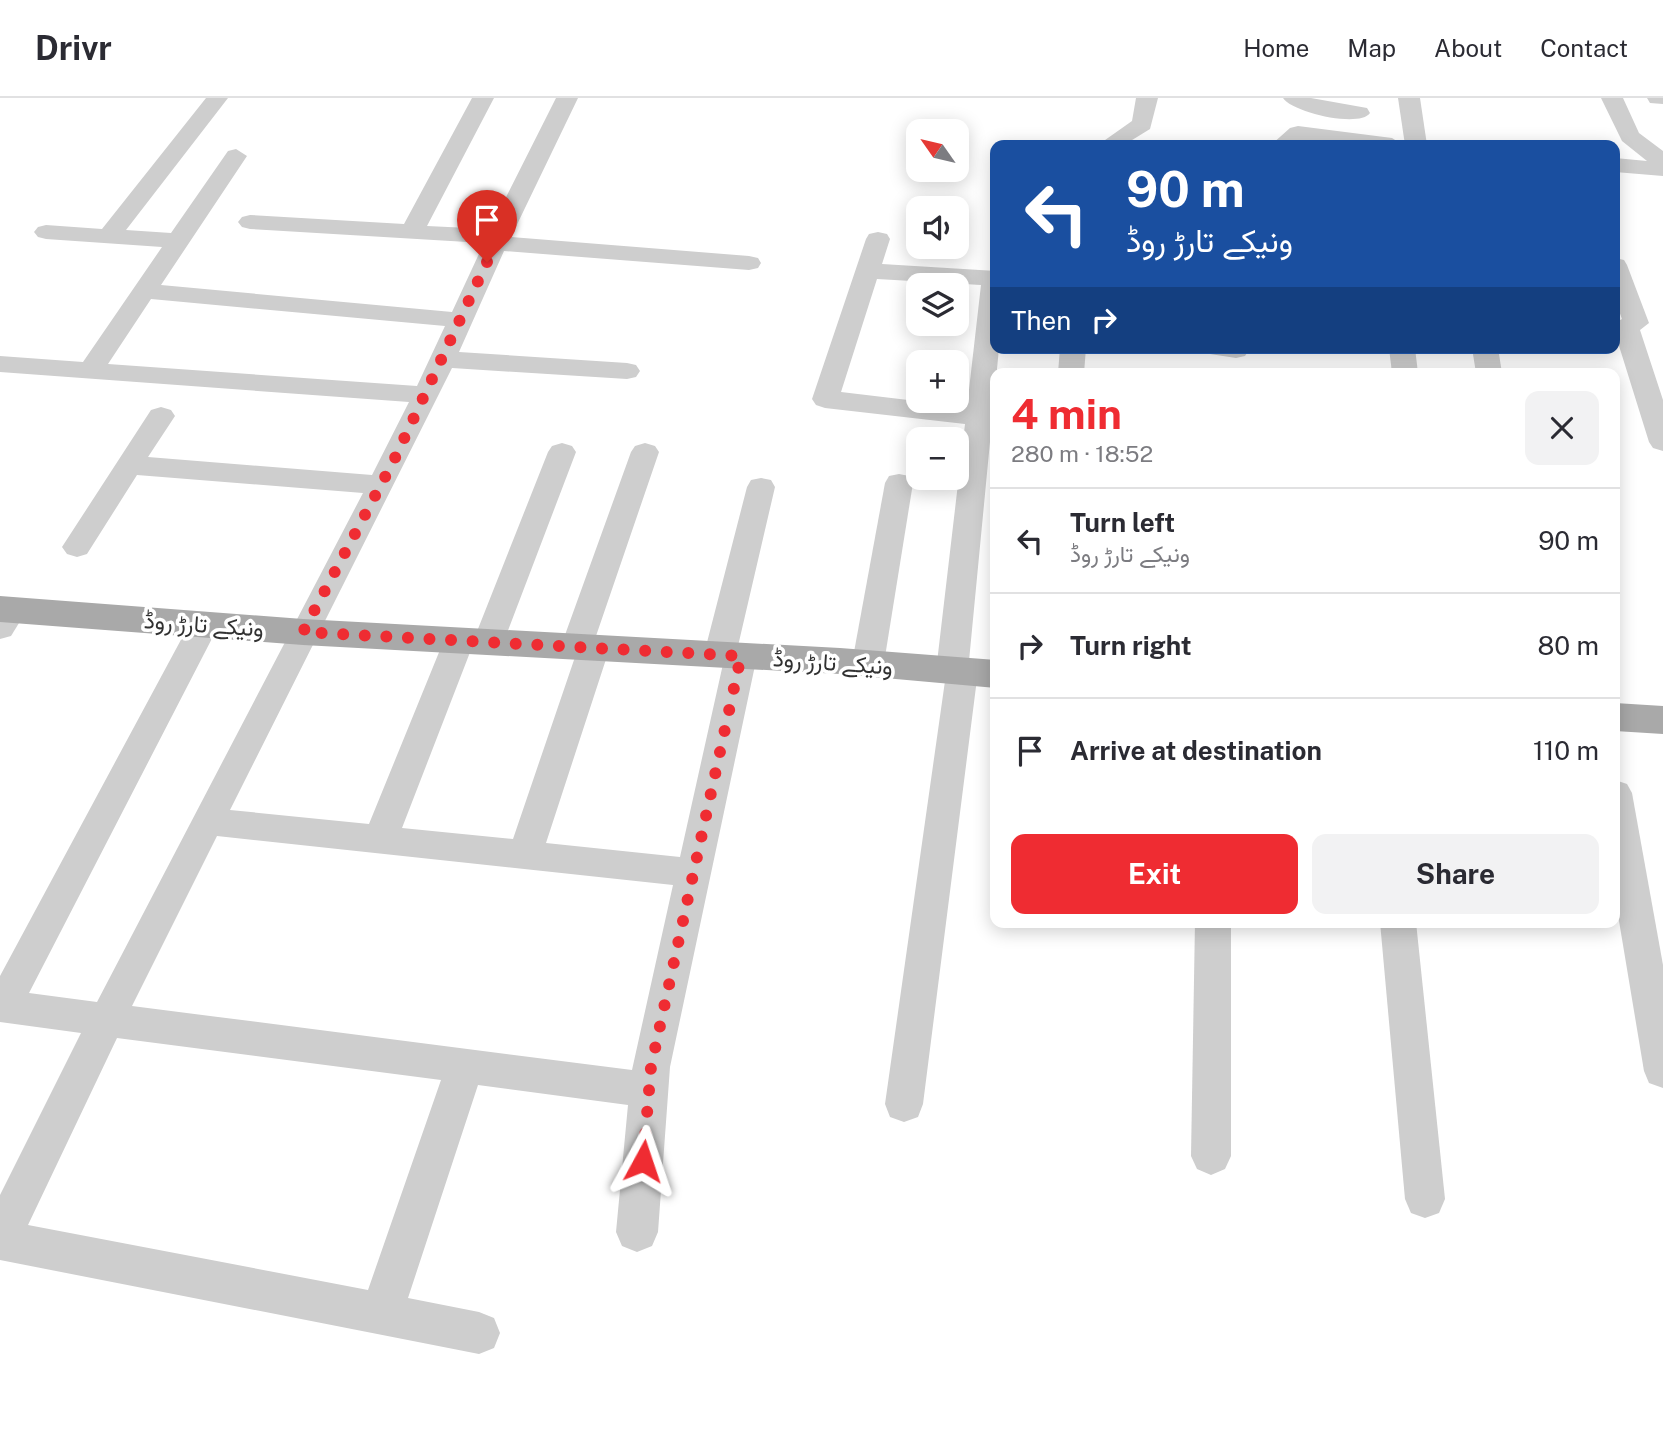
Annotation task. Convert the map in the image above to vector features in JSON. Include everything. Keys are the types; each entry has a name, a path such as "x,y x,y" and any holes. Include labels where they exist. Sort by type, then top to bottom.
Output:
{"main road":[{"name":"ونیکے تارڑ روڈ","path":"4,616 205,623 303,632 585,646 970,672"},
{"path":"1620,717 1663,720"}],"street":[{"path":"108,237 217,98"},
{"path":"412,232 483,98"},
{"path":"479,1333 0,1239 106,1020 425,396 526,174 567,98"},
{"path":"1101,139 1142,124 1147,98"},
{"path":"1294,98 1315,108 1358,106 1364,140"},
{"path":"1409,98 1415,140"},
{"path":"1612,98 1630,136 1663,162"},
{"path":"1658,98 1663,99"},
{"path":"1289,140 1298,134 1338,140"},
{"path":"90,371 236,156"},
{"path":"1620,165 1663,169"},
{"path":"250,222 412,232 749,262"},
{"path":"46,232 178,242"},
{"path":"878,239 825,399 984,422"},
{"path":"867,271 990,278"},
{"path":"1620,279 1636,323 1621,323 1663,442"},
{"path":"144,291 461,320"},
{"path":"904,1104 970,672 990,343"},
{"path":"442,359 627,371"},
{"path":"0,365 425,396"},
{"path":"77,547 127,465 161,416"},
{"path":"380,840 562,452"},
{"path":"525,855 585,646 645,452"},
{"path":"127,465 380,485"},
{"path":"867,663 899,483"},
{"path":"637,1232 651,1067 695,873 730,655 761,487"},
{"path":"205,623 2,1006 649,1090"},
{"path":"207,821 695,873"},
{"path":"1620,822 1663,1071"},
{"path":"1211,1156 1213,928"},
{"path":"1399,928 1425,1199"},
{"path":"382,1314 465,1066"}],"route":[{"path":"487,262 394,460 303,632 741,656 651,1067 643,1161"}]}
